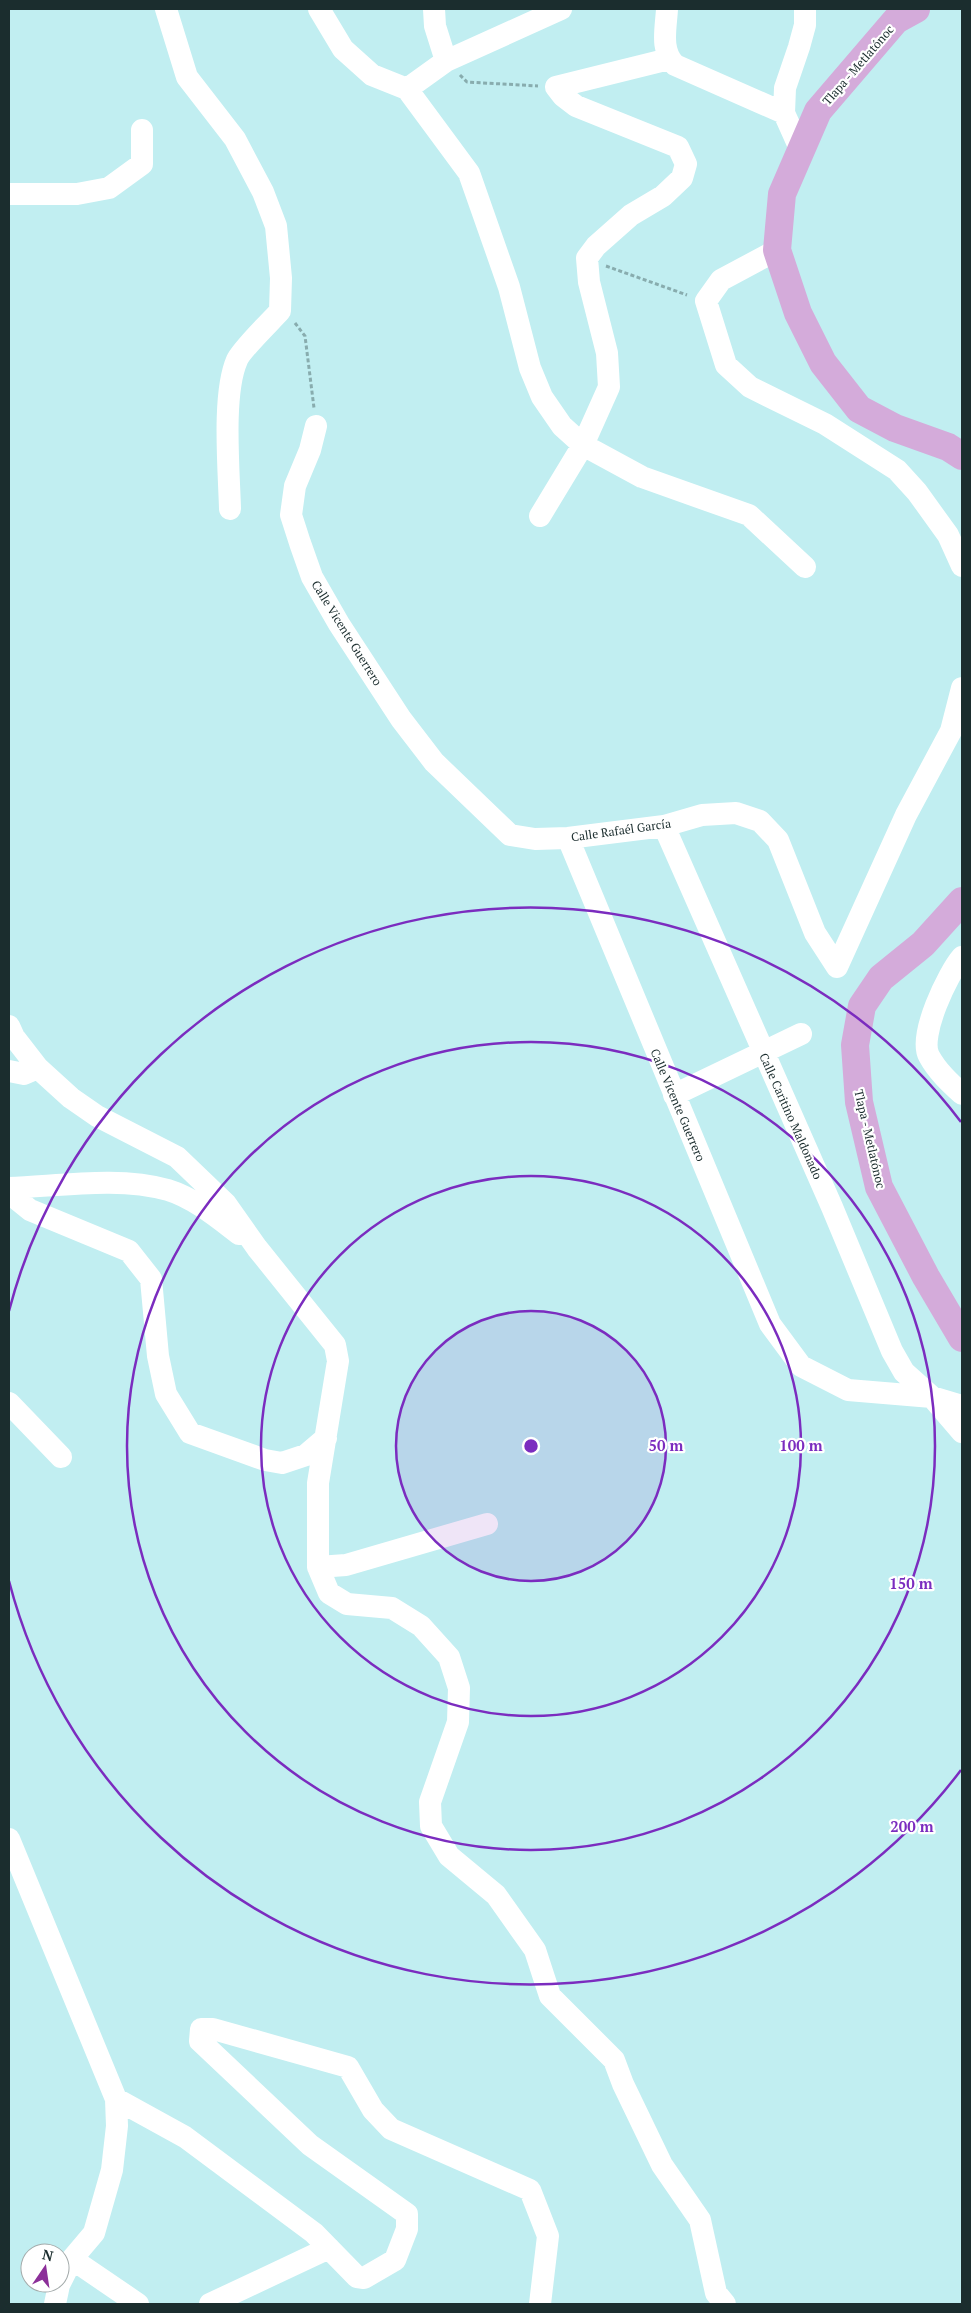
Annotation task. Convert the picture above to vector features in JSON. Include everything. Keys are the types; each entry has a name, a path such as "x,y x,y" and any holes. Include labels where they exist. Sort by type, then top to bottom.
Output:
{"main road":[{"name":"Tlapa - Metlatónoc","path":"904,13 818,111 782,194 777,250 798,312 823,363 859,409 895,428 948,447 962,456"},
{"name":"Tlapa - Metlatónoc","path":"962,902 923,944 881,978 862,1006 855,1045 859,1102 879,1187 926,1277 962,1338"}],"street":[{"path":"166,9 188,77 235,139 263,192 276,226 281,278 280,311 237,358 230,386 228,432 230,509"},
{"path":"319,9 344,49 372,75 407,89 470,173 510,287 530,368 538,390 562,426 583,445 642,477 749,515 805,567"},
{"path":"434,9 435,26 446,61"},
{"path":"407,89 446,61 561,9"},
{"path":"667,9 665,50 669,60 675,66 784,112"},
{"path":"801,151 784,112 785,88 799,47 804,25 805,9"},
{"path":"540,516 583,445 609,387 607,353 589,282 587,258 596,246 631,215 663,196 682,178 686,164 678,147 576,106 563,96 556,87 669,60"},
{"path":"9,194 77,194 109,188 142,164 142,130"},
{"path":"777,250 721,280 706,301 726,365 750,387 824,424 897,470 917,492 948,535 962,566"},
{"name":"Calle Vicente Guerrero","path":"316,426 310,450 295,486 291,515 312,577 401,719 434,762 510,835"},
{"name":"Calle Rafaél García","path":"510,835 535,839 568,838 664,826 702,816 736,813 760,821 778,840 815,933 837,967 906,814 948,739 962,688"},
{"name":"Calle Caritino Maldonado","path":"664,826 832,1207 892,1351 904,1372 932,1397 962,1432"},
{"name":"Calle Vicente Guerrero","path":"568,838 770,1324 801,1366 848,1390 932,1397"},
{"path":"962,957 953,968 928,1024 928,1055 947,1080 962,1094"},
{"path":"9,1026 14,1038 38,1068 71,1098 97,1116 177,1157 226,1204 256,1248 335,1345 338,1362 318,1483 318,1567 329,1592 347,1604 392,1608 422,1626 449,1657 459,1688 458,1722 430,1802 431,1826 449,1856 496,1895 535,1950 550,1996 614,2060 623,2084 662,2165 700,2220 716,2293 725,2304"},
{"path":"674,1095 763,1054 801,1034"},
{"path":"9,1071 24,1074 38,1068"},
{"path":"9,1188 131,1182 170,1190 210,1211 256,1248"},
{"path":"9,1193 30,1210 129,1251 151,1279 158,1356 166,1394 190,1433 265,1460 282,1463 306,1455 326,1438"},
{"path":"932,1397 962,1406"},
{"path":"9,1403 61,1457"},
{"path":"318,1567 346,1565 486,1524"},
{"path":"9,1839 116,2099 117,2126 112,2170 94,2233 72,2259 59,2285 55,2304"},
{"path":"116,2099 184,2137 314,2233 357,2277 364,2278 395,2260 408,2229 407,2214 310,2145 200,2041 201,2029 213,2029 348,2067 373,2110 391,2129 530,2190 548,2236 540,2304"},
{"path":"210,2304 328,2248"},
{"path":"72,2259 138,2304"}],"path":[{"path":"446,61 467,82 556,87"},
{"path":"587,258 657,286 706,301"},
{"path":"280,311 289,316 304,336 310,368 316,426"}]}
